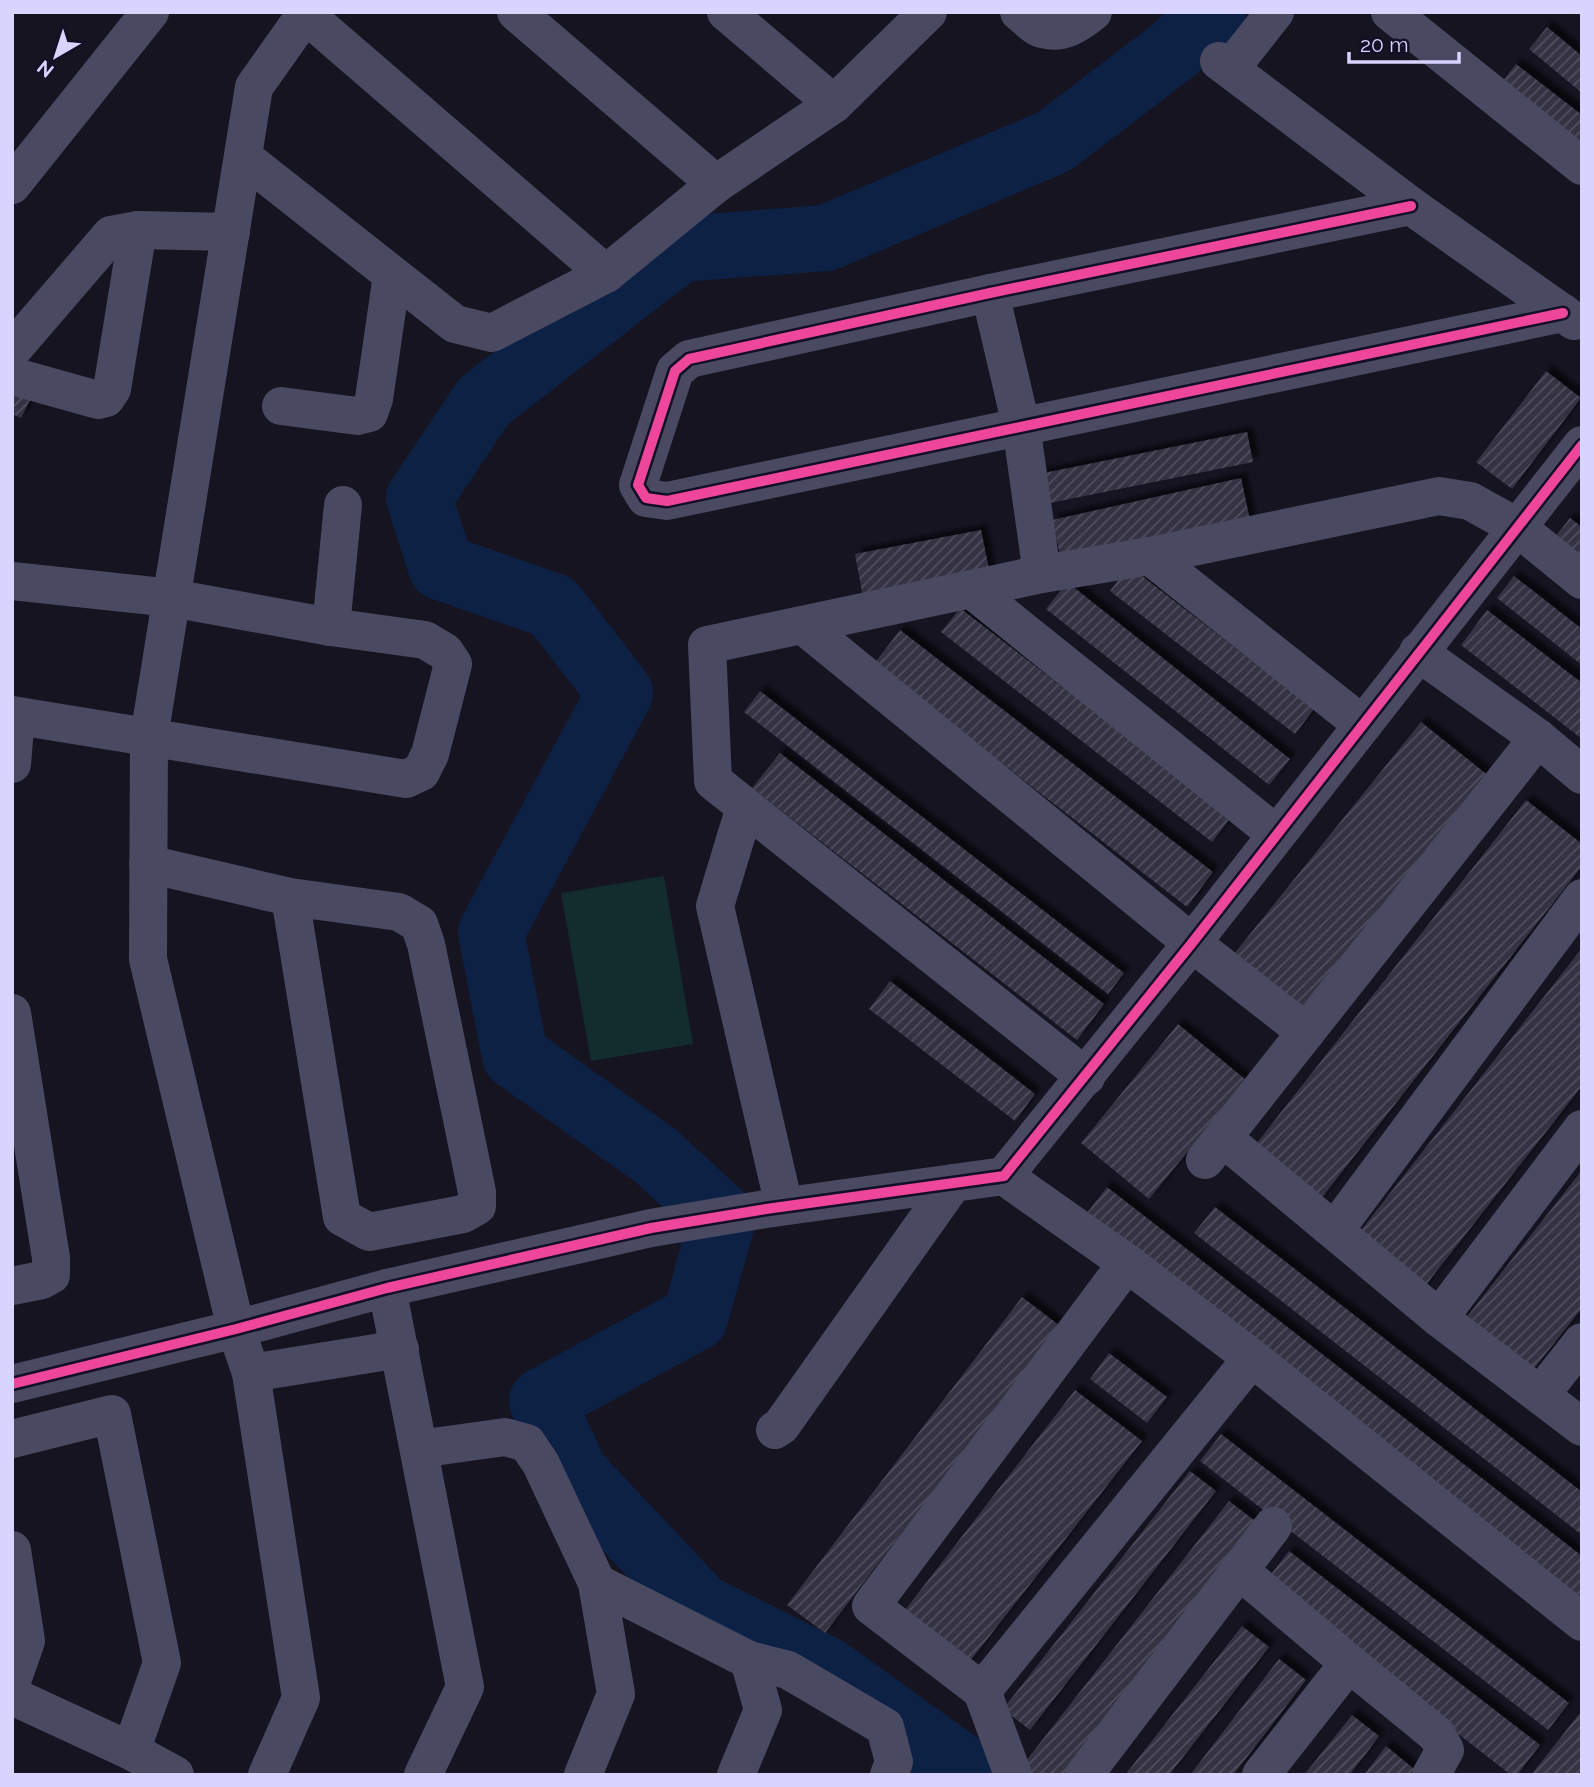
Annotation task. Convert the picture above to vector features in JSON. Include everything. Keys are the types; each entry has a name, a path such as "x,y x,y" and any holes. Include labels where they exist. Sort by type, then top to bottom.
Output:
{"street":[{"path":"12,185 150,12"},
{"path":"516,12 716,184"},
{"path":"726,12 834,104"},
{"path":"243,157 455,324 492,333 606,274 716,184 834,104 928,12"},
{"path":"1019,12 1040,29 1054,30 1075,27 1093,12"},
{"path":"1275,12 1225,65 1411,206 1572,319"},
{"path":"1390,12 1582,166"},
{"path":"267,1775 301,1698 251,1374 236,1329 148,959 149,737 254,88 306,13 606,274"},
{"path":"1411,206 990,293 689,359 675,371 638,485 646,498 667,501 1021,425 1572,319"},
{"path":"12,350 111,235 138,230 231,232"},
{"path":"12,376 99,400 106,398 112,389 138,230"},
{"path":"281,406 357,416 369,413 392,275"},
{"path":"990,293 1021,425 1042,574"},
{"path":"12,1384 113,1357 236,1329 387,1288 652,1228 775,1207 1004,1176 1192,943 1582,445"},
{"path":"1086,1077 713,781 707,645 1042,574 1150,556 1439,496 1470,501 1517,527 1582,580"},
{"path":"331,627 343,505"},
{"path":"1150,556 1363,725"},
{"path":"12,581 172,598 331,627 425,640 446,652 453,664 430,754 421,772 406,779 14,716 12,764"},
{"path":"972,590 1276,834"},
{"path":"804,626 1192,943 1306,1032"},
{"path":"1418,652 1538,738 1582,775"},
{"path":"1538,738 1214,1149 1335,1230 1439,1318 1582,1427"},
{"path":"745,807 715,906 775,1207"},
{"path":"148,864 290,897 399,912 419,924 426,944 477,1192 477,1206 463,1214 369,1232 342,1217 290,897"},
{"path":"1335,1230 1582,898"},
{"path":"12,1013 51,1258 51,1275 42,1280 12,1286"},
{"path":"1439,1318 1582,1129"},
{"path":"1004,1176 1127,1263 1252,1358 1582,1622"},
{"path":"775,1430 781,1426 953,1183"},
{"path":"1013,1775 982,1691 871,1606 1127,1263"},
{"path":"387,1288 465,1687 424,1775"},
{"path":"1541,1394 1582,1342"},
{"path":"251,1374 400,1349"},
{"path":"113,1357 112,1415 162,1663 131,1751"},
{"path":"982,1691 1252,1358"},
{"path":"12,1439 112,1415"},
{"path":"419,1450 505,1437 527,1443 541,1464 597,1583 616,1694 583,1775"},
{"path":"1084,1775 1273,1526"},
{"path":"12,1550 26,1641 12,1681"},
{"path":"1240,1571 1437,1735 1444,1750 1431,1775"},
{"path":"597,1583 749,1660 788,1670 885,1727 894,1762 889,1775"},
{"path":"736,1775 763,1710 749,1660"},
{"path":"1261,1775 1349,1663"},
{"path":"12,1696 131,1751 175,1775"}],"green space":[{"path":"664,876 693,1044 591,1061 561,893"}],"building":[{"path":"1547,27 1582,56 1582,93 1529,49"},
{"path":"1516,64 1582,115 1582,159 1494,92"},
{"path":"1546,371 1581,398 1512,489 1476,462"},
{"path":"12,391 30,400 21,418 12,414"},
{"path":"1247,432 1253,462 1045,504 1039,474"},
{"path":"1241,478 1251,525 1063,567 1052,520"},
{"path":"1570,518 1582,527 1582,575 1547,547"},
{"path":"981,530 991,579 864,603 855,554"},
{"path":"1129,566 1314,709 1295,734 1110,591"},
{"path":"1514,576 1582,629 1582,665 1497,598"},
{"path":"1067,582 1290,759 1269,785 1046,609"},
{"path":"960,608 1231,817 1212,842 941,632"},
{"path":"1487,610 1582,683 1582,739 1461,645"},
{"path":"900,630 1213,872 1187,907 874,664"},
{"path":"760,691 1124,973 1108,994 744,712"},
{"path":"1421,722 1490,777 1293,1021 1225,965"},
{"path":"780,753 1104,1004 1077,1040 752,788"},
{"path":"1526,800 1582,844 1582,866 1316,1205 1249,1153"},
{"path":"1582,948 1582,1086 1418,1295 1351,1243"},
{"path":"890,981 1035,1094 1015,1121 869,1009"},
{"path":"1178,1024 1246,1080 1149,1199 1081,1143"},
{"path":"1582,1170 1582,1308 1529,1375 1462,1323"},
{"path":"1107,1187 1582,1556 1582,1605 1083,1218"},
{"path":"1215,1207 1582,1492 1582,1535 1194,1233"},
{"path":"1022,1297 1060,1326 825,1633 787,1605"},
{"path":"1109,1353 1167,1397 1147,1423 1090,1379"},
{"path":"1075,1390 1142,1441 960,1674 895,1623"},
{"path":"1221,1434 1569,1703 1548,1730 1200,1461"},
{"path":"1190,1471 1216,1491 1030,1730 1003,1709"},
{"path":"1229,1501 1259,1524 1064,1775 1023,1775 1018,1771"},
{"path":"1289,1551 1540,1745 1517,1775 1511,1775 1264,1583"},
{"path":"1242,1626 1269,1647 1184,1756 1169,1775 1125,1775"},
{"path":"1279,1659 1306,1680 1265,1734 1233,1775 1190,1775"},
{"path":"1579,1714 1582,1716 1582,1769 1577,1775 1531,1775"},
{"path":"1352,1715 1379,1736 1349,1775 1304,1775"},
{"path":"1386,1746 1414,1769 1410,1775 1364,1775"}],"waterway":[{"path":"962,1775 959,1765 827,1670 701,1607 575,1473 542,1401 695,1318 723,1218 656,1156 515,1056 491,932 620,693 553,606 441,567 419,498 484,401 680,249 826,238 1053,142 1174,50 1213,12"}],"cycle path":[{"path":"1411,206 990,293 689,359 675,371 638,485 646,498 667,501 1563,313"},
{"path":"12,1384 236,1329 387,1288 651,1228 1004,1176 1192,943 1582,445"}]}
